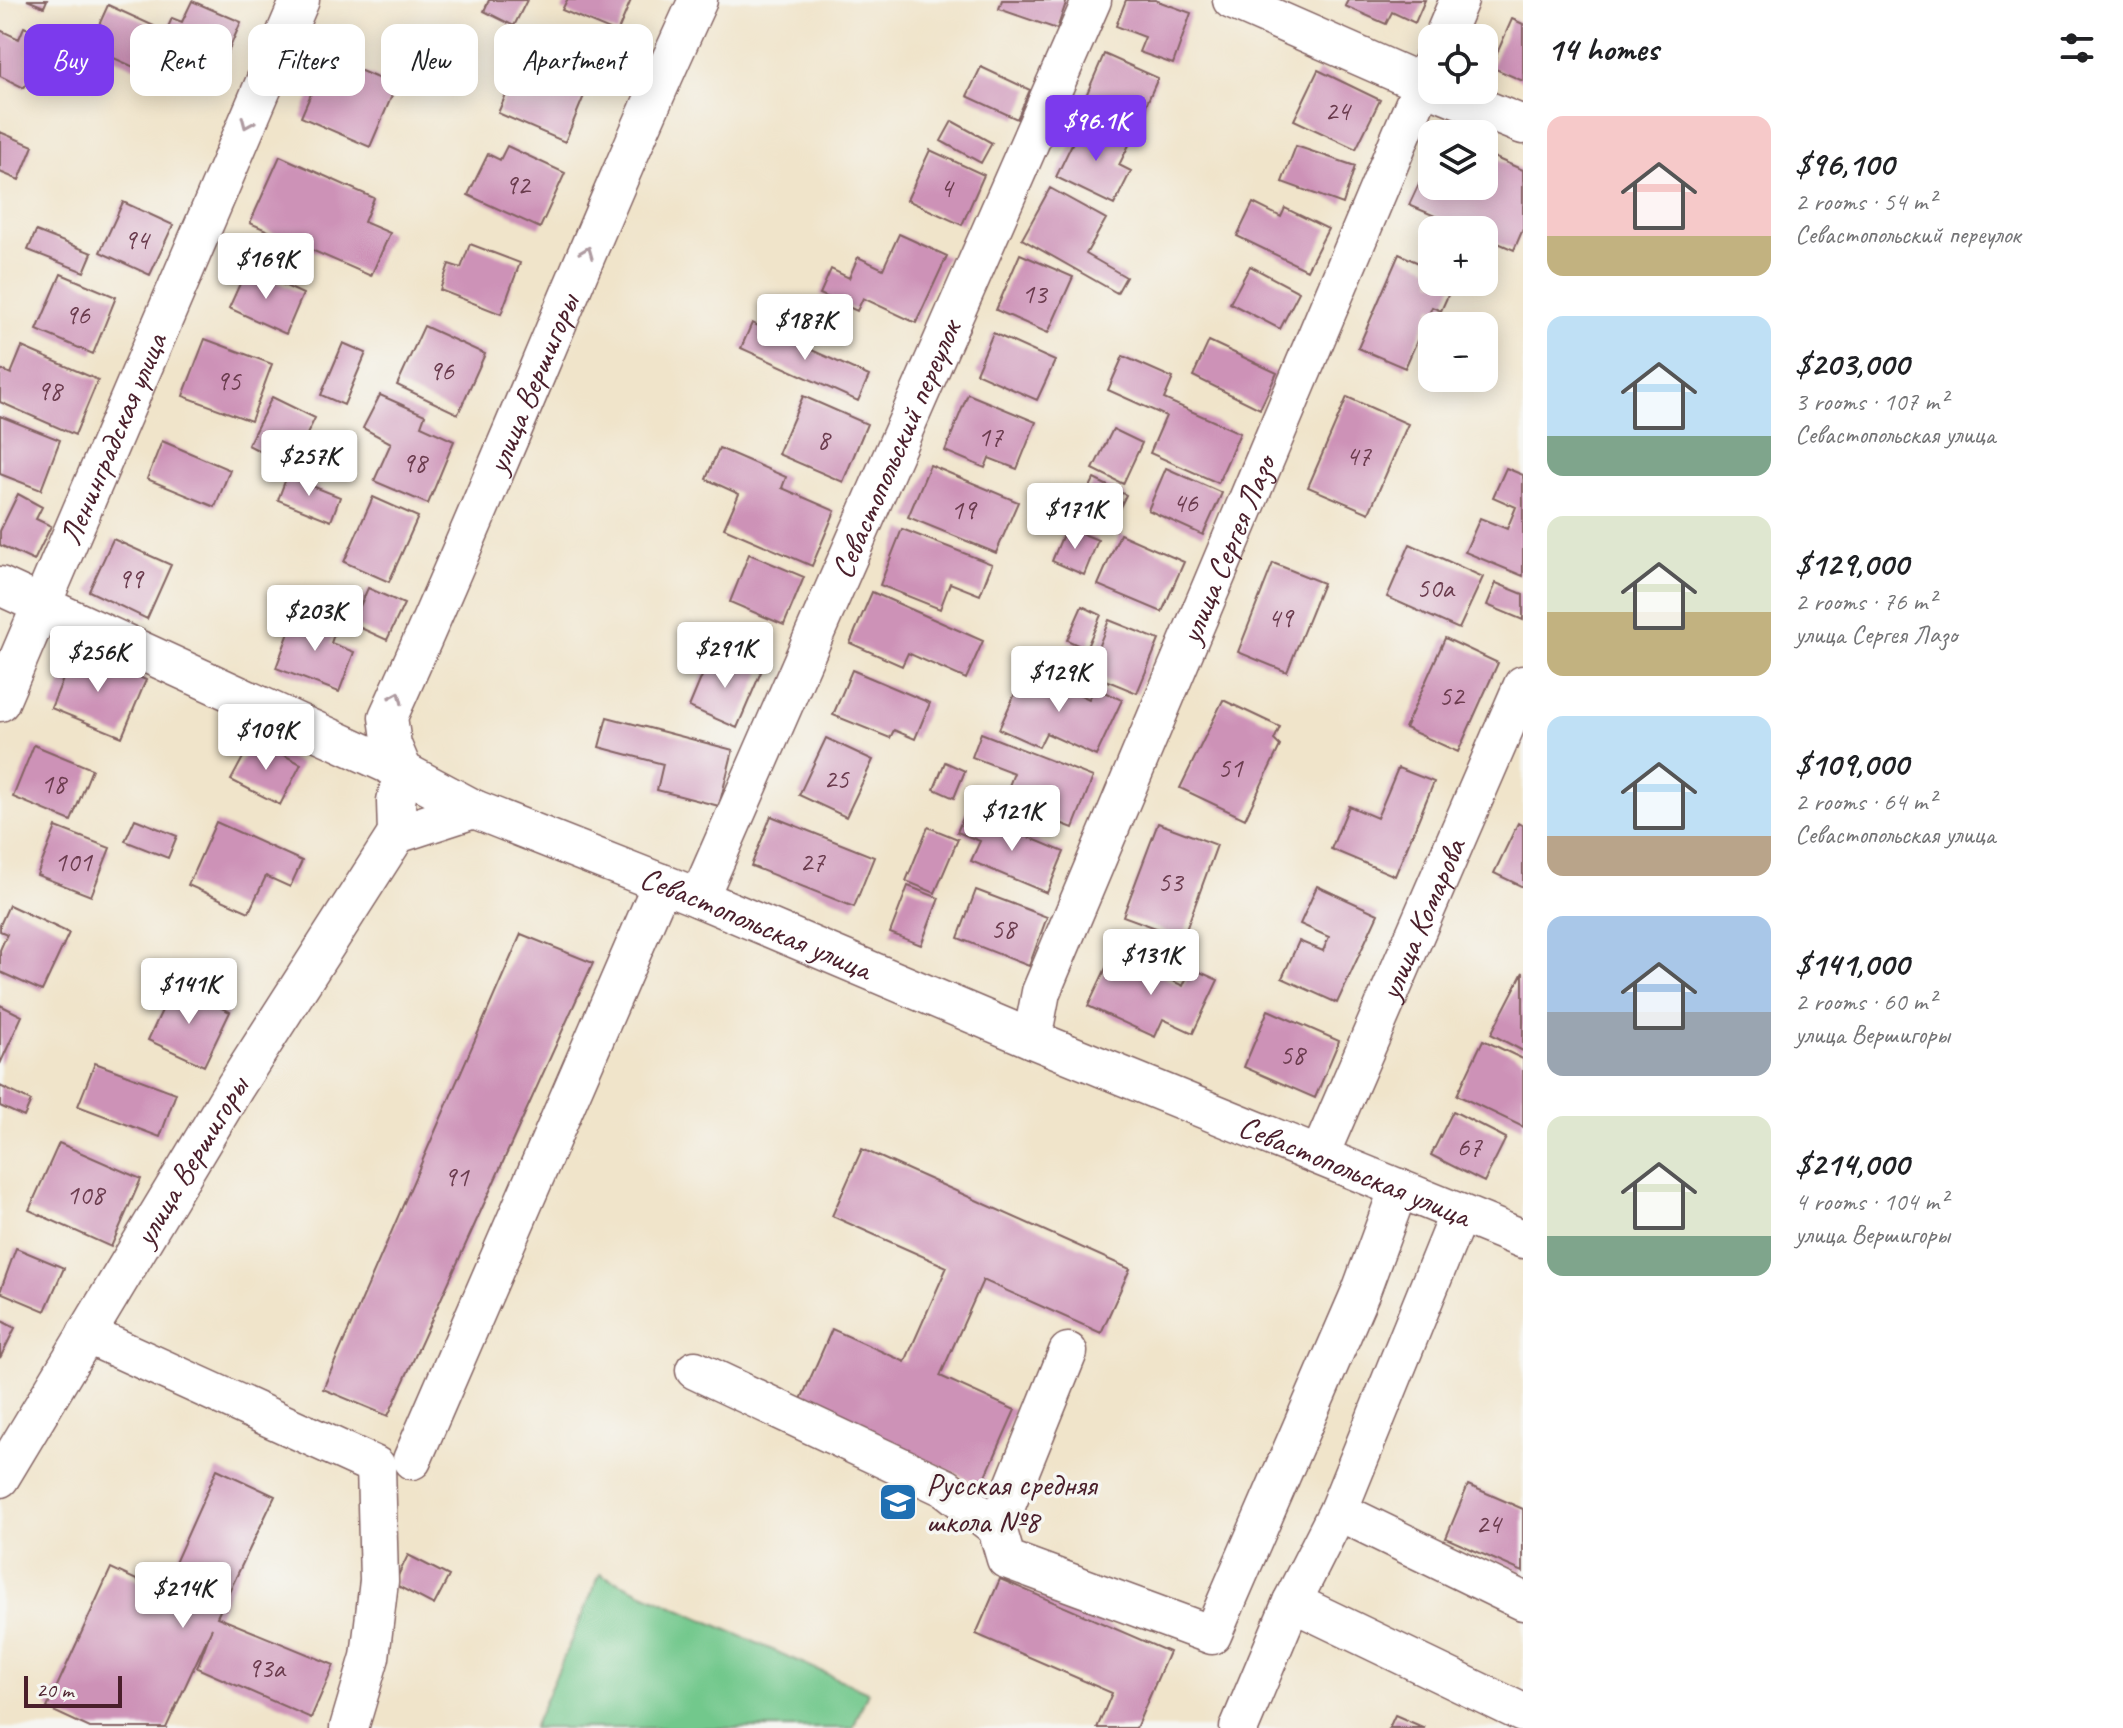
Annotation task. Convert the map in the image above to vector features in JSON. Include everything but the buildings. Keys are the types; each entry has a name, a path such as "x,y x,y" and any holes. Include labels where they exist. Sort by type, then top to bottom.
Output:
{"street":[{"name":"Ленинградская улица","path":"0,702 300,0"},
{"name":"улица Вершигоры","path":"403,771 392,745 388,717 471,535 622,166 698,0"},
{"name":"Севастопольский переулок","path":"699,898 1092,0"},
{"path":"1232,0 1418,76"},
{"path":"1449,24 1459,0"},
{"name":"улица Сергея Лазо","path":"1032,1039 1041,992 1421,104"},
{"path":"1479,104 1523,125"},
{"name":"Севастопольская улица","path":"0,586 403,771 474,809 699,898 1032,1039 1523,1239"},
{"name":"улица Комарова","path":"1320,1154 1523,685"},
{"path":"403,771 396,801 397,834 474,809"},
{"name":"улица Вершигоры","path":"0,1478 235,1087 397,834"},
{"path":"412,1460 662,883"},
{"path":"695,1370 946,1488 997,1528 1006,1559 1212,1635 1361,1291 1399,1188"},
{"path":"1239,1728 1292,1602 1338,1511 1459,1213"},
{"path":"86,1334 376,1466 379,1581 370,1657 349,1728"},
{"path":"997,1528 1068,1352"},
{"path":"1338,1511 1523,1601"},
{"path":"1292,1602 1523,1713"}],"green space":[{"path":"600,1574 868,1692 853,1728 533,1728"}],"place":[{"name":"Русская средняя школа №8","path":"898,1502"}]}
